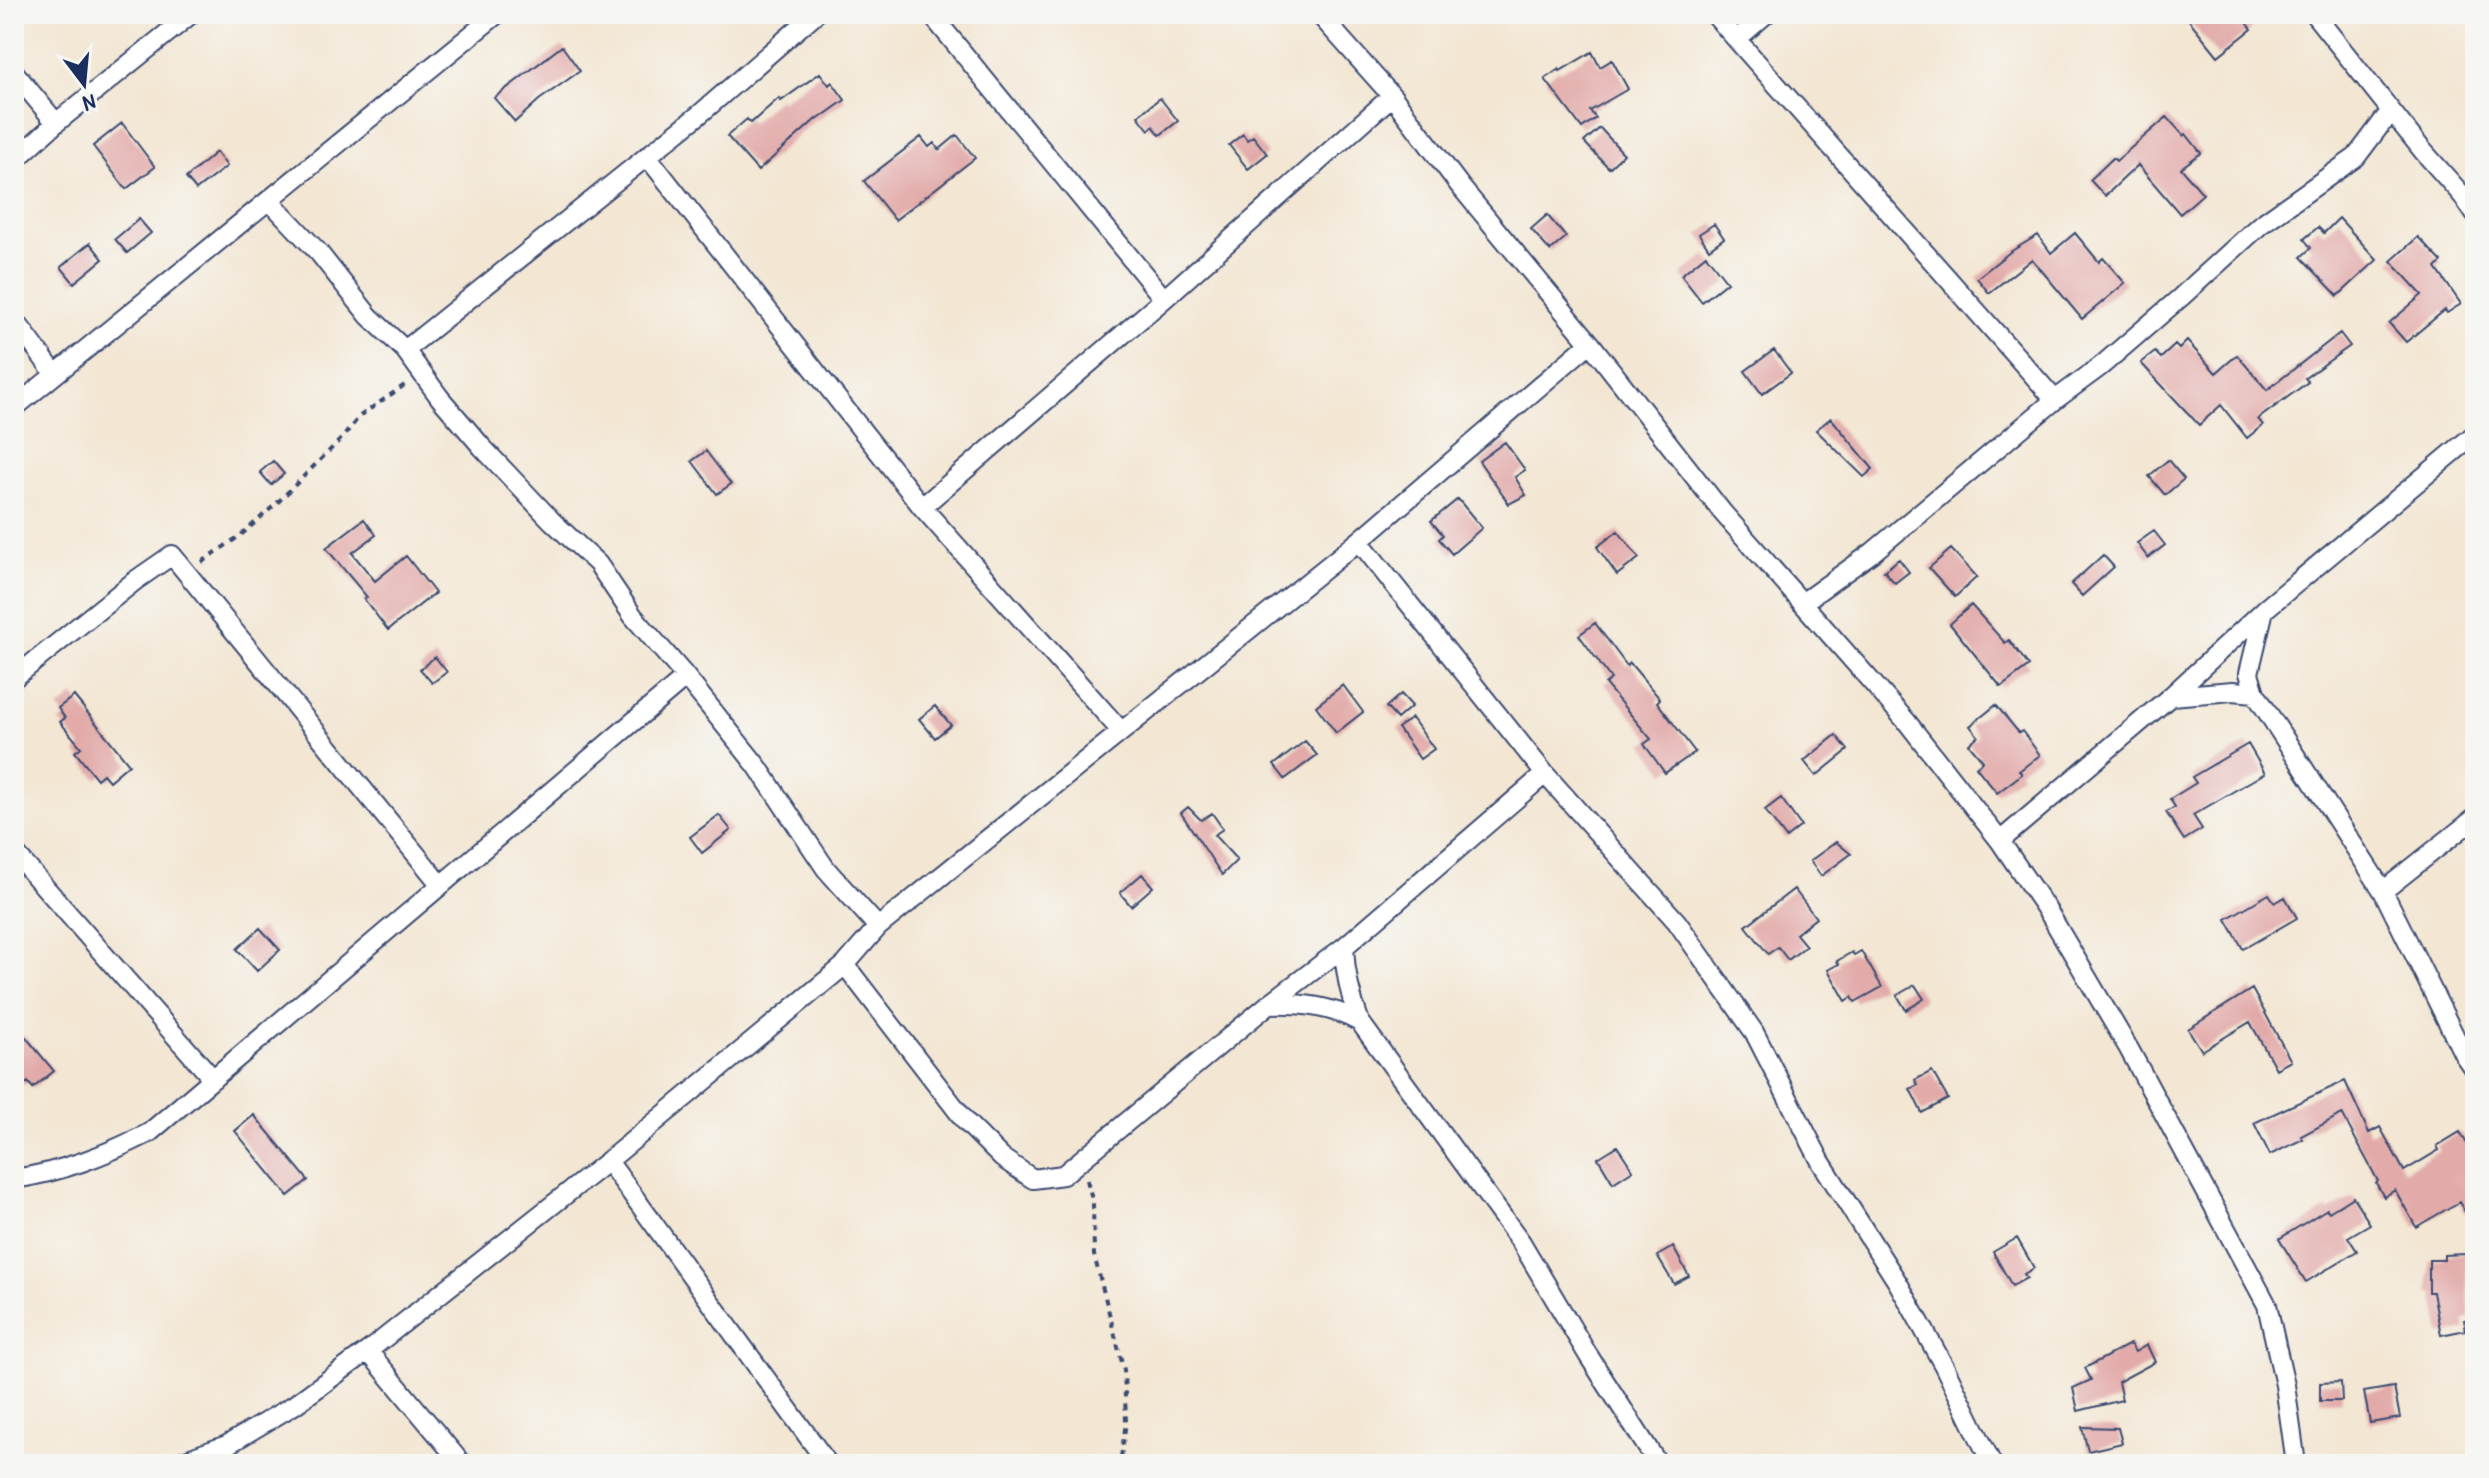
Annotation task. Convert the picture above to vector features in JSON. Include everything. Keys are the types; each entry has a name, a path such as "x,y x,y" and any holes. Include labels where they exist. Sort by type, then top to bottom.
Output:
{"street":[{"path":"14,161 191,14"},
{"path":"14,408 497,14"},
{"path":"405,350 700,114 815,14"},
{"path":"931,14 1164,299"},
{"path":"1319,14 1392,96 1460,186 1590,343 1723,513 1907,722 2000,841 2049,913 2129,1049 2267,1305 2285,1385 2296,1464"},
{"path":"1714,14 2055,400"},
{"path":"1737,39 1766,14"},
{"path":"2314,14 2475,214"},
{"path":"14,72 56,123"},
{"path":"922,507 1164,299 1392,96"},
{"path":"1802,603 1873,552 2112,356 2260,225 2356,157 2390,112"},
{"path":"647,156 922,507 1121,731"},
{"path":"269,200 319,253 369,316 405,350 482,447 598,564 633,616 757,766 826,869 878,927"},
{"path":"14,319 55,374"},
{"path":"174,1464 227,1445 294,1405 368,1351 608,1161 845,965 878,927 1359,541 1590,343"},
{"path":"2000,841 2171,696 2264,610 2475,434"},
{"path":"1359,541 1545,774 1677,922 1754,1032 1821,1162 1898,1283 1944,1366 1992,1464"},
{"path":"14,678 172,555 441,885"},
{"path":"2264,610 2249,673 2255,693 2383,891 2464,1055 2475,1071"},
{"path":"14,1179 41,1175 98,1158 149,1133 686,677"},
{"path":"2171,696 2233,691 2255,693"},
{"path":"845,965 966,1122 1002,1158 1033,1179 1063,1175 1269,1004 1344,947 1545,774"},
{"path":"2383,891 2475,818"},
{"path":"14,852 213,1079"},
{"path":"1344,947 1348,986 1360,1022 1521,1242 1658,1464"},
{"path":"1269,1004 1314,1005 1341,1012 1360,1022"},
{"path":"608,1161 828,1464"},
{"path":"368,1351 462,1464"}],"path":[{"path":"186,572 241,535 277,503 360,416 391,397 421,372"},
{"path":"1081,1160 1093,1203 1094,1255 1124,1370 1126,1422 1120,1464"}],"building":[{"path":"2184,14 2240,14 2252,29 2218,56"},
{"path":"562,46 580,71 539,100 515,122 494,98"},
{"path":"1592,52 1600,67 1612,60 1628,89 1590,111 1596,118 1582,128 1545,79"},
{"path":"820,73 829,85 832,82 845,100 816,119 758,171 727,136 747,119 751,123 779,98 781,101"},
{"path":"1160,98 1178,121 1160,135 1153,126 1149,130 1138,116"},
{"path":"2167,117 2201,153 2181,168 2203,194 2180,214 2138,165 2105,196 2090,180 2113,158 2116,161"},
{"path":"122,123 155,167 126,189 93,146"},
{"path":"1600,128 1624,154 1609,168 1584,142"},
{"path":"1243,134 1247,140 1253,136 1267,154 1248,169 1229,145"},
{"path":"957,135 975,158 895,220 864,181 921,137 929,147 934,143 939,150"},
{"path":"216,152 227,166 196,190 186,178"},
{"path":"1547,215 1566,237 1550,251 1531,229"},
{"path":"2339,218 2377,260 2338,296 2301,257 2311,248 2304,239 2318,227 2324,233"},
{"path":"139,219 151,233 127,253 115,239"},
{"path":"1714,224 1724,238 1709,249 1699,234"},
{"path":"2075,233 2099,262 2103,258 2125,283 2082,319 2032,259 1989,293 1977,278 2038,235 2051,253"},
{"path":"2418,237 2442,262 2436,268 2461,304 2447,313 2445,310 2406,342 2389,323 2422,295 2391,261"},
{"path":"90,243 103,259 74,283 61,267"},
{"path":"1706,255 1727,282 1702,302 1681,275"},
{"path":"2340,333 2350,346 2305,378 2308,382 2258,419 2263,425 2247,438 2221,405 2199,425 2141,363 2155,352 2161,358 2175,345 2179,349 2187,341 2216,373 2237,355 2267,390"},
{"path":"1774,350 1791,373 1762,394 1745,371"},
{"path":"1831,418 1873,469 1864,477 1816,430"},
{"path":"1505,442 1525,470 1515,477 1526,495 1509,504 1479,461"},
{"path":"706,451 731,484 717,494 692,461"},
{"path":"2168,460 2184,479 2165,495 2149,476"},
{"path":"273,461 284,474 271,485 260,472"},
{"path":"1458,499 1482,528 1452,554 1439,539 1443,535 1431,521"},
{"path":"364,519 376,535 352,553 375,581 406,556 435,593 388,630 364,599 367,597 326,548"},
{"path":"1618,531 1639,558 1617,575 1597,547"},
{"path":"2154,531 2165,545 2148,558 2137,543"},
{"path":"1951,549 1977,577 1955,597 1929,568"},
{"path":"2103,555 2114,567 2082,596 2071,584"},
{"path":"1899,559 1909,572 1895,583 1884,571"},
{"path":"1971,605 2005,643 2009,640 2029,666 2001,687 1950,624"},
{"path":"1595,623 1627,666 1630,663 1660,699 1657,702 1695,752 1665,773 1644,744 1651,739 1605,684 1611,679 1579,635"},
{"path":"435,657 447,672 432,683 420,669"},
{"path":"1343,685 1363,712 1336,733 1316,706"},
{"path":"1401,694 1412,706 1397,719 1386,707"},
{"path":"74,696 129,764 109,781 103,774 97,779 75,752 81,747 60,722 65,718 58,708"},
{"path":"1996,705 2040,755 1997,793 1976,767 1983,761 1969,744 1978,736 1970,726"},
{"path":"935,706 951,725 935,738 919,719"},
{"path":"1412,718 1434,749 1420,759 1398,728"},
{"path":"1836,735 1848,750 1816,776 1804,761"},
{"path":"1305,741 1317,755 1285,779 1274,765"},
{"path":"2248,744 2265,773 2193,815 2202,829 2184,840 2166,812 2175,807 2170,799 2196,783 2192,777"},
{"path":"1781,798 1801,826 1786,838 1765,810"},
{"path":"1188,807 1201,820 1212,813 1223,829 1214,835 1237,860 1222,875 1181,813"},
{"path":"719,815 731,830 702,853 690,837"},
{"path":"1836,842 1851,854 1821,876 1810,861"},
{"path":"1142,874 1153,887 1131,906 1120,893"},
{"path":"1794,889 1816,918 1796,934 1806,946 1788,960 1778,947 1768,954 1746,926"},
{"path":"2269,894 2275,903 2285,897 2297,918 2243,949 2226,919"},
{"path":"260,928 280,950 257,971 237,949"},
{"path":"1861,951 1882,987 1855,1002 1852,997 1846,1001 1828,970 1852,952 1854,955"},
{"path":"1915,985 1924,999 1906,1010 1897,995"},
{"path":"2252,989 2291,1061 2276,1069 2250,1022 2202,1051 2188,1029"},
{"path":"25,1036 54,1071 33,1088 28,1082 24,1085 14,1073 14,1045"},
{"path":"1932,1071 1948,1099 1922,1113 1910,1089 1918,1085 1915,1080"},
{"path":"2345,1081 2369,1133 2380,1127 2404,1171 2439,1150 2437,1146 2460,1132 2475,1157 2475,1228 2459,1202 2416,1227 2395,1190 2384,1197 2342,1114 2301,1136 2303,1139 2270,1155 2254,1123"},
{"path":"254,1115 308,1180 288,1196 235,1131"},
{"path":"1617,1146 1633,1170 1613,1183 1598,1158"},
{"path":"2353,1197 2370,1224 2348,1237 2357,1251 2306,1282 2279,1239"},
{"path":"2017,1238 2034,1268 2024,1274 2027,1278 2012,1286 1993,1252"},
{"path":"1673,1247 1689,1276 1674,1284 1657,1256"},
{"path":"2466,1254 2470,1319 2464,1320 2466,1330 2441,1335 2433,1292 2429,1292 2429,1260 2444,1260 2444,1255"},
{"path":"2130,1344 2135,1352 2147,1345 2155,1362 2118,1382 2122,1400 2078,1411 2073,1388 2091,1380 2085,1368"},
{"path":"2341,1382 2342,1401 2320,1401 2320,1383"},
{"path":"2394,1387 2400,1418 2370,1423 2364,1392"},
{"path":"2082,1427 2118,1428 2122,1443 2088,1451"}]}
